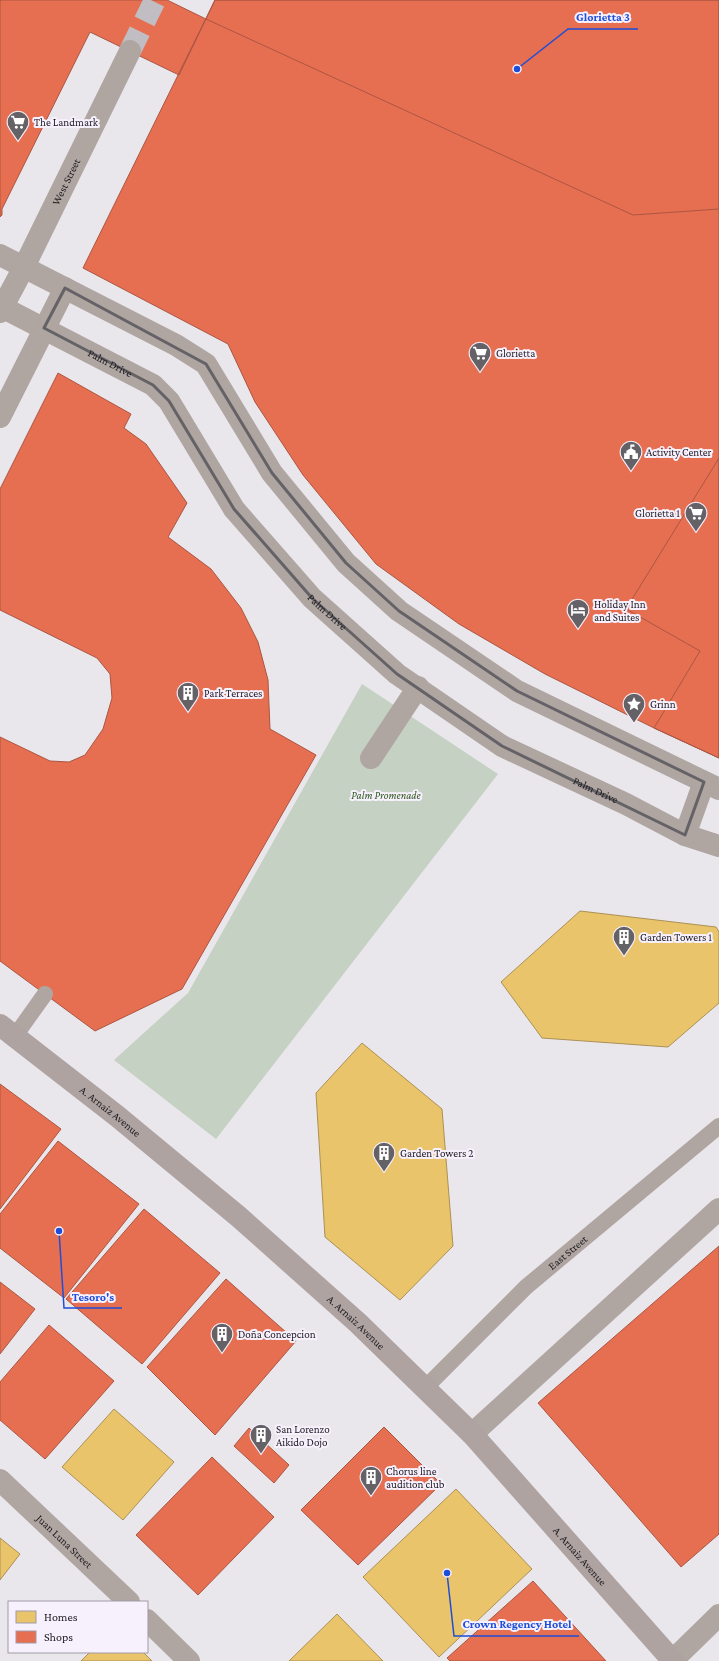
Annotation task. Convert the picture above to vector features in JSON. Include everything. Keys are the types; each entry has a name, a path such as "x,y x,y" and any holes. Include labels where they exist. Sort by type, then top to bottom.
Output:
{"main road":[{"name":"A. Arnaiz Avenue","path":"8,1031 117,1116 239,1217 358,1323 472,1434 673,1661"}],"street":[{"name":"West Street","path":"1,308 24,267 130,51"},
{"path":"0,255 176,345 206,364 272,473 346,562 400,611 518,691 712,785 685,835"},
{"path":"0,417 65,288"},
{"name":"Palm Drive","path":"1,308 44,328 153,385 169,402 234,509 312,598 397,674 502,746 626,804 685,835 719,846"},
{"path":"371,758 418,687"},
{"path":"472,1434 719,1209"},
{"name":"Juan Luna Street","path":"0,1480 127,1601"},
{"path":"673,1661 719,1615"},
{"path":"148,1621 189,1661"}],"lane":[{"path":"8,1031 45,994"},
{"name":"East Street","path":"425,1388 526,1287 719,1126"}],"highlighted area":[{"path":"65,288 206,364 272,473 346,563 399,611 517,691 704,782 685,835 502,746 397,674 312,598 234,509 169,401 153,385 44,328"}],"green space":[{"name":"Palm Promenade","path":"362,684 498,774 216,1139 114,1060 188,993"}],"building: Homes":[{"name":"Garden Towers 1","path":"580,911 716,927 719,932 719,1003 668,1047 542,1038 501,982"},
{"name":"Garden Towers 2","path":"362,1043 442,1109 453,1246 400,1300 325,1237 316,1093"},
{"path":"114,1409 174,1462 123,1520 62,1467"},
{"path":"456,1489 532,1569 439,1657 363,1577"},
{"path":"0,1538 20,1554 0,1580"},
{"path":"337,1614 383,1661 289,1661"},
{"path":"89,1653 144,1653 152,1661 81,1661"}],"building: Shops":[{"name":"The Landmark","path":"0,0 167,0 206,19 179,75 90,32 2,209 2,215 0,217"},
{"name":"Glorietta","path":"215,0 719,0 719,758 654,728 545,674 459,624 376,564 303,475 255,402 228,344 83,268"},
{"path":"215,0 719,0 719,209 633,215 206,19"},
{"name":"Park Terraces","path":"58,373 131,414 124,428 146,444 187,503 168,537 211,569 241,608 258,642 268,680 270,729 316,755 182,989 95,1031 0,961 0,737 50,761 69,762 85,755 103,729 112,698 110,674 97,658 0,610 0,489"},
{"name":"Glorietta 1","path":"719,458 719,758 654,728 700,651 626,609"},
{"path":"0,1084 61,1129 0,1209"},
{"path":"58,1141 139,1204 64,1298 0,1248 0,1214"},
{"path":"144,1209 220,1273 142,1364 66,1299"},
{"path":"719,1246 719,1534 681,1567 538,1403"},
{"name":"Doña Concepcion","path":"226,1279 296,1341 215,1435 147,1367"},
{"path":"0,1282 35,1309 0,1354"},
{"path":"49,1325 114,1381 45,1459 0,1420 0,1382"},
{"name":"Chorus line audition club","path":"384,1427 441,1484 358,1565 301,1510"},
{"name":"San Lorenzo Aikido Dojo","path":"249,1428 289,1465 274,1483 234,1446"},
{"path":"212,1457 274,1517 198,1595 136,1535"},
{"path":"533,1581 606,1661 450,1661 447,1658"}],"tunnel":[{"path":"130,51 155,0"}],"place":[{"name":"Glorietta 3","path":"517,69"},
{"name":"The Landmark","path":"18,142"},
{"name":"Glorietta","path":"480,372"},
{"name":"Activity Center","path":"631,472"},
{"name":"Glorietta 1","path":"696,532"},
{"name":"Holiday Inn and Suites","path":"578,630"},
{"name":"Park Terraces","path":"188,712"},
{"name":"Grinn","path":"634,724"},
{"name":"Garden Towers 1","path":"624,956"},
{"name":"Garden Towers 2","path":"384,1172"},
{"name":"Tesoro's","path":"59,1231"},
{"name":"Doña Concepcion","path":"222,1354"},
{"name":"San Lorenzo Aikido Dojo","path":"261,1454"},
{"name":"Chorus line audition club","path":"371,1496"},
{"name":"Crown Regency Hotel","path":"447,1573"}]}
